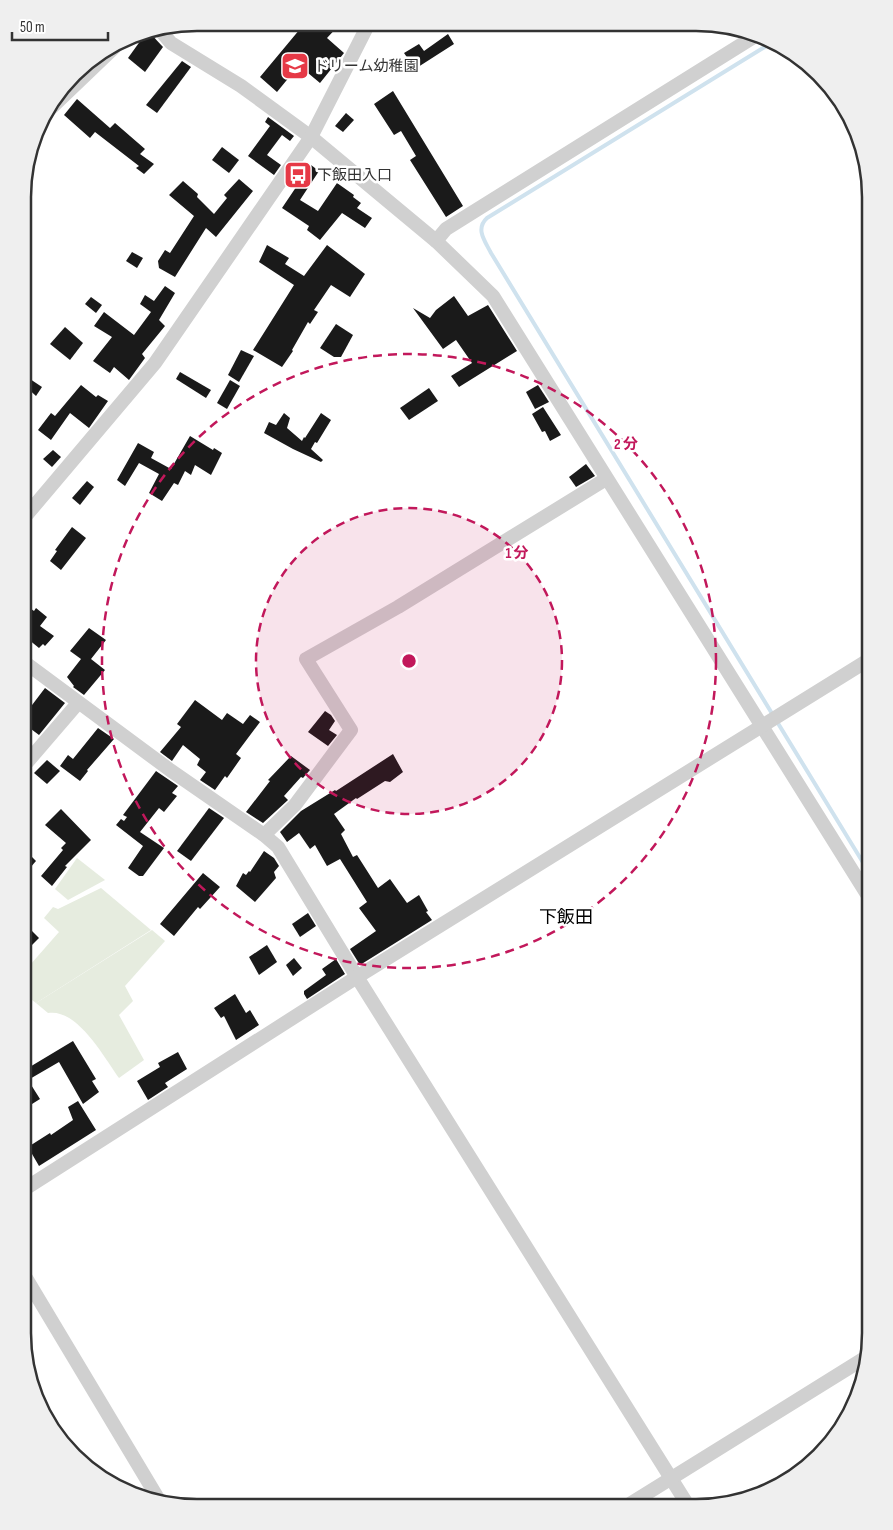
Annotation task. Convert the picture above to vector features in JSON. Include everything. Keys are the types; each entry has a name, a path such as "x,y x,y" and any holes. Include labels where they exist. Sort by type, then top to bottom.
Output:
{"street":[{"path":"31,510 155,363 311,137 365,31"},
{"path":"164,35 171,43 241,86 311,137 436,241 493,296 606,479 765,725 861,885"},
{"path":"436,241 446,229 748,40"},
{"path":"78,82 92,69"},
{"path":"264,834 296,805 351,730 306,659 398,607 606,479"},
{"path":"31,1185 357,977 862,664"},
{"path":"31,667 170,770 264,834 278,847 357,977 683,1499"},
{"path":"31,758 78,702"},
{"path":"31,1286 155,1493"},
{"path":"638,1499 859,1361"}],"shaded area":[{"path":"77,858 105,880 68,900 55,889"},
{"path":"101,888 151,930 36,1003 31,999 31,964 59,932 44,918 53,907 58,909"},
{"path":"152,930 165,941 125,986 133,1001 119,1015 144,1060 119,1078 98,1047 79,1026 59,1013 48,1013 36,1003"}],"building":[{"path":"298,31 334,31 327,38 344,53 320,83 302,68 298,72 295,70 277,92 260,77"},
{"path":"448,34 454,44 415,69 404,53 419,44 424,51"},
{"path":"154,37 163,47 145,72 128,58 140,42 144,40"},
{"path":"182,61 191,67 157,113 146,105"},
{"path":"393,91 463,206 446,217 410,160 416,156 401,131 394,135 374,104"},
{"path":"77,99 110,128 115,123 145,149 140,154 154,164 144,174 136,168 139,166 95,132 90,138 64,115"},
{"path":"346,113 354,120 343,132 335,126"},
{"path":"268,117 294,136 290,141 282,135 267,155 281,165 274,175 248,156 270,126 265,122"},
{"path":"222,147 239,160 229,173 212,160"},
{"path":"311,165 319,171 300,200 318,211 337,183 354,195 353,197 361,203 357,208 372,218 365,228 342,213 320,240 307,230 309,226 282,208"},
{"path":"239,179 253,191 216,237 206,228 175,277 159,268 158,261 165,250 170,253 194,216 169,195 183,181 198,194 197,197 214,214 227,198 224,195"},
{"path":"267,245 289,258 285,264 304,276 327,245 365,274 350,297 331,285 314,310 318,312 310,324 308,322 293,351 282,367 253,350 294,285 259,262"},
{"path":"132,252 143,258 137,268 126,261"},
{"path":"165,286 175,293 159,320 165,326 142,354 145,358 129,380 114,367 110,373 93,361 112,337 94,326 104,312 134,335 151,312 140,304 145,295 154,301"},
{"path":"454,296 468,316 488,305 517,351 459,387 451,376 472,363 456,340 443,349 413,308 430,318 436,310"},
{"path":"91,297 102,305 96,313 85,304"},
{"path":"336,324 353,335 341,357 334,357 320,348"},
{"path":"65,327 83,343 70,360 50,344"},
{"path":"241,350 254,356 239,382 228,375"},
{"path":"180,372 211,390 206,398 176,379"},
{"path":"31,380 42,387 36,396 31,391"},
{"path":"230,380 240,386 227,409 217,403"},
{"path":"81,385 96,397 98,395 108,401 89,428 70,413 51,440 38,430 51,413 55,416"},
{"path":"538,385 549,402 535,409 526,392"},
{"path":"429,388 438,401 409,420 400,408"},
{"path":"543,407 561,435 550,441 545,431 542,432 532,414"},
{"path":"284,413 290,418 287,428 302,441 321,413 331,420 317,443 315,442 311,449 323,460 321,462 264,433 269,422 276,425"},
{"path":"190,436 213,450 214,448 222,453 211,475 195,465 191,475 185,471 178,485 174,483 162,501 149,493 159,474 139,463 125,486 117,480 138,443 154,452 151,458 171,469"},
{"path":"53,450 61,457 52,467 43,459"},
{"path":"586,464 595,476 576,487 569,477"},
{"path":"87,481 94,487 80,505 72,498"},
{"path":"72,527 86,538 61,570 50,561 57,551 55,550"},
{"path":"36,608 47,617 40,626 54,636 45,646 43,644 39,648 31,642 31,609 34,611"},
{"path":"89,628 106,640 91,659 105,670 84,695 73,687 67,677 81,659 70,651"},
{"path":"45,688 65,703 39,735 31,729 31,706"},
{"path":"195,700 222,720 227,713 243,724 250,715 260,722 236,754 241,758 227,778 225,776 215,790 200,780 206,772 197,765 200,759 183,745 172,761 160,752 181,727 177,724"},
{"path":"325,711 335,721 329,730 337,735 328,746 308,732"},
{"path":"98,728 114,739 80,781 60,766 68,755 73,759"},
{"path":"393,754 403,772 390,782 385,781 356,798 334,814 345,830 341,834 353,857 357,855 378,888 390,879 407,903 419,895 428,911 426,912 432,920 360,965 350,949 376,931 359,908 367,902 340,859 327,866 315,845 310,849 299,833 287,842 280,832 301,811"},
{"path":"291,756 310,770 284,796 288,800 263,823 246,812 270,781 268,780"},
{"path":"47,760 60,771 47,784 34,773"},
{"path":"156,771 178,786 172,793 177,796 164,812 159,808 140,832 164,848 143,876 139,876 128,868 143,846 116,825 121,819 124,821 127,817 123,815"},
{"path":"209,808 224,818 191,861 177,851"},
{"path":"61,809 91,840 65,866 67,867 52,886 41,876 63,850 61,848 66,843 45,825"},
{"path":"264,851 274,858 279,866 274,872 276,878 255,902 236,886 243,873 246,875 250,872"},
{"path":"31,856 36,861 31,867"},
{"path":"203,873 220,887 200,909 198,907 174,936 160,924"},
{"path":"308,913 316,926 300,937 292,924"},
{"path":"31,930 39,938 31,946"},
{"path":"267,945 277,962 259,975 249,957"},
{"path":"294,958 302,968 293,976 286,965"},
{"path":"336,959 345,974 307,999 304,991 326,975 322,969"},
{"path":"235,994 246,1013 250,1010 259,1025 236,1040 224,1016 221,1018 214,1008"},
{"path":"73,1041 96,1079 92,1081 99,1092 83,1104 59,1062 31,1078 31,1066"},
{"path":"178,1052 187,1069 165,1083 168,1087 148,1100 137,1081 160,1067 158,1063"},
{"path":"31,1085 40,1099 32,1104 31,1102"},
{"path":"78,1101 96,1130 39,1166 31,1152 31,1145 50,1133 51,1135 73,1120 68,1107"}],"waterway":[{"path":"765,47 487,218 483,222 481,231 491,253 861,860"}],"place":[{"name":"ドリーム幼稚園","path":"295,66"},
{"name":"下飯田入口","path":"298,175"}],"district":[{"name":"下飯田","path":"566,917"}]}
